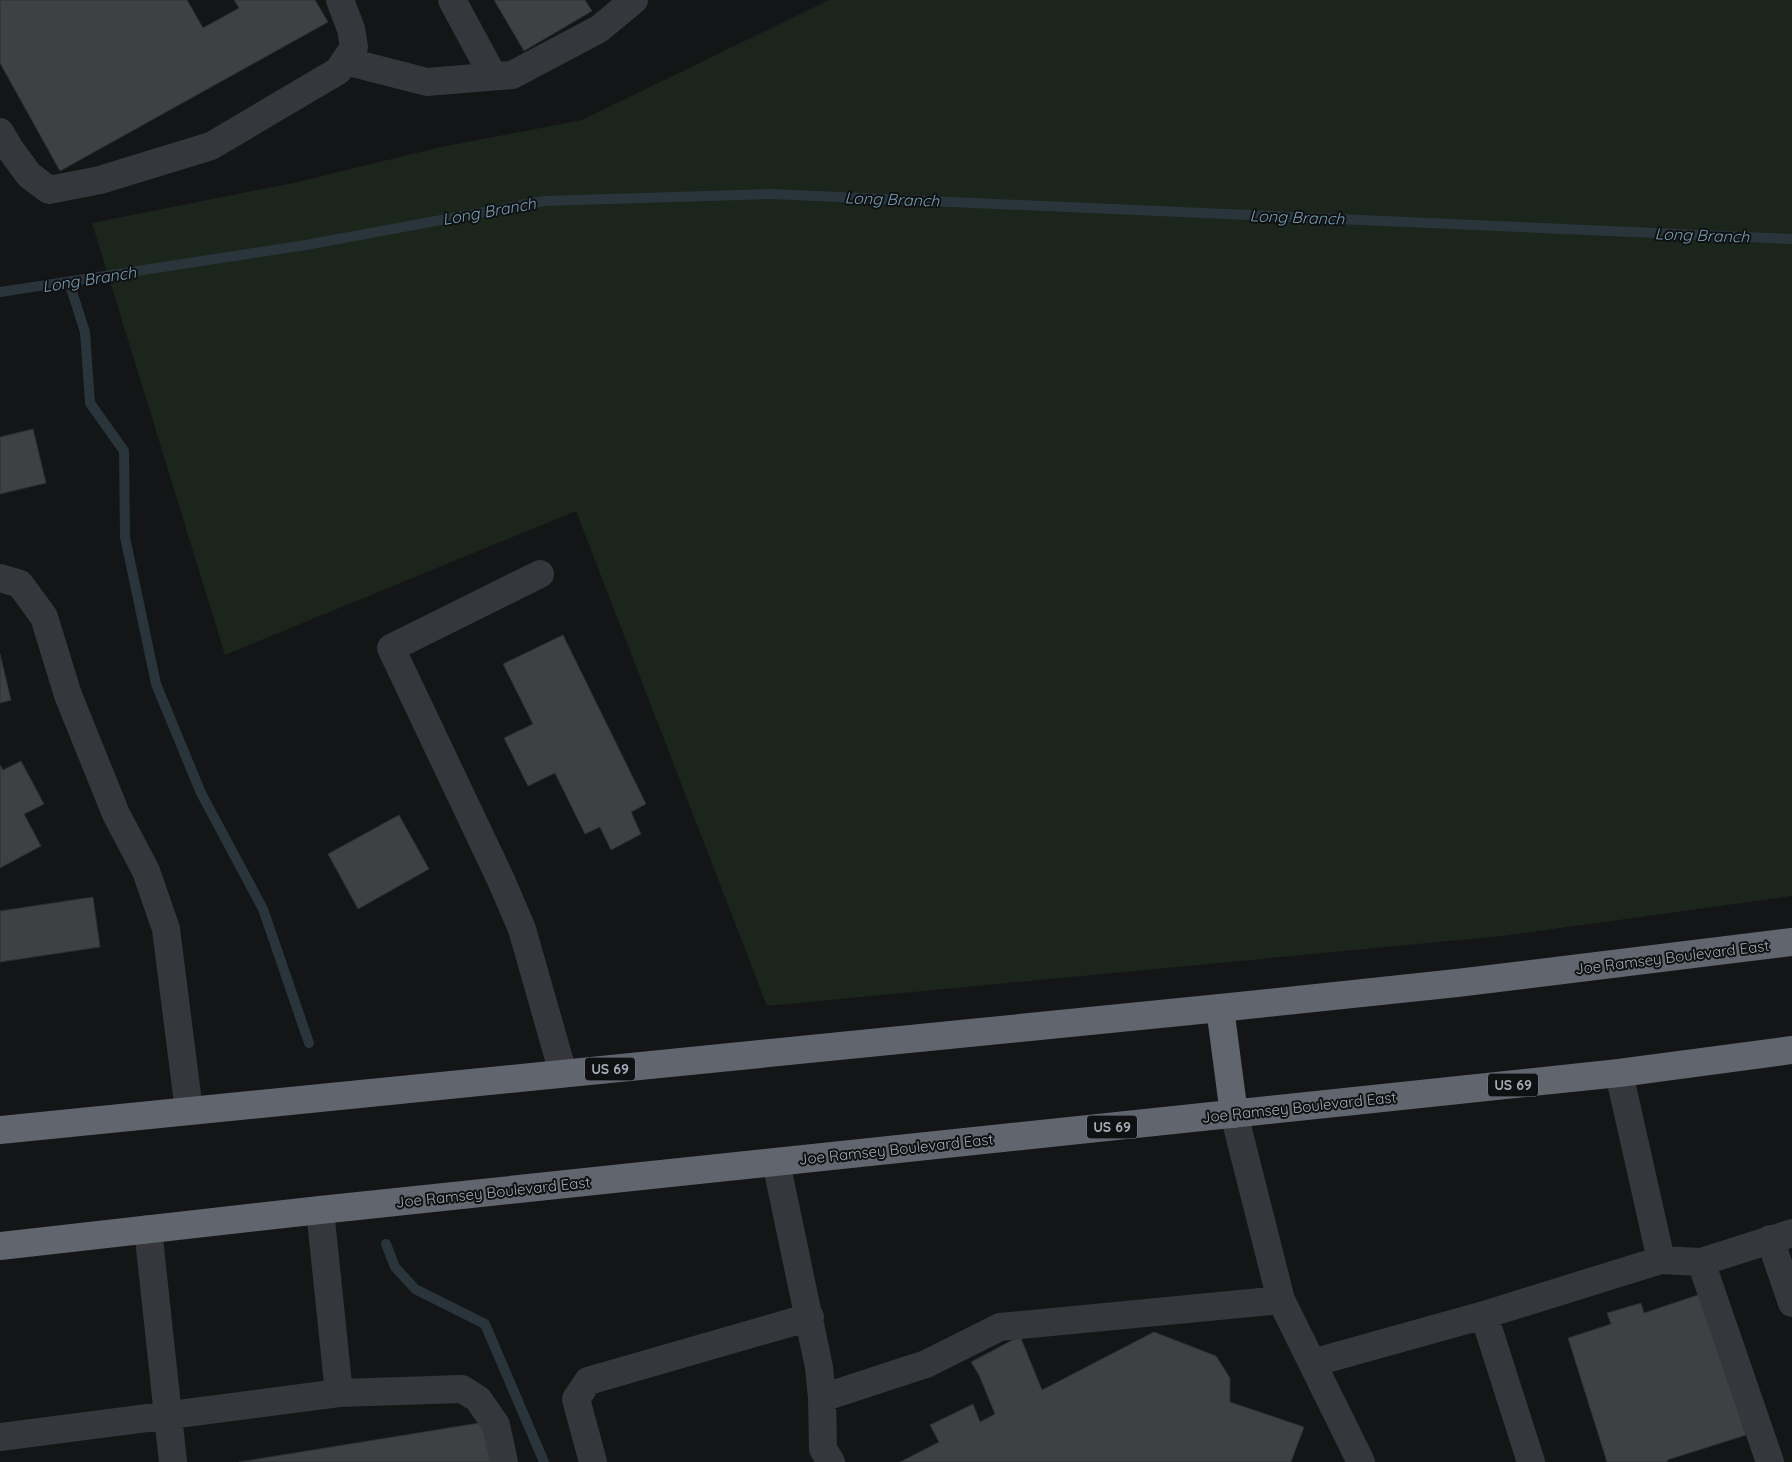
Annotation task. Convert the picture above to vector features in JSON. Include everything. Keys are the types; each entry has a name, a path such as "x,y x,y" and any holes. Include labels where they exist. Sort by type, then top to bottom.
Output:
{"highway":[{"name":"Joe Ramsey Boulevard East","path":"0,1130 1220,1008 1466,982 1792,942"},
{"path":"1220,1008 1234,1114"},
{"name":"Joe Ramsey Boulevard East","path":"0,1246 320,1210 1619,1074 1792,1050"}],"street":[{"path":"0,132 29,175 49,190 100,180 211,146 338,71 354,47 351,28 340,0"},
{"path":"452,0 493,76"},
{"path":"345,61 427,82 512,75 599,29 634,0"},
{"path":"540,574 391,648 501,880 522,929 563,1073"},
{"path":"0,578 20,584 44,616 68,695 116,814 146,871 166,929 189,1111"},
{"path":"1619,1074 1661,1260"},
{"path":"1234,1114 1281,1300 1361,1462"},
{"path":"776,1162 810,1317 819,1367 824,1449 830,1462"},
{"path":"320,1210 339,1392"},
{"path":"148,1230 173,1462"},
{"path":"1312,1363 1484,1315 1661,1260 1702,1262 1781,1236 1792,1303"},
{"path":"1702,1262 1770,1462"},
{"path":"822,1398 926,1364 1000,1327 1281,1300"},
{"path":"1484,1315 1531,1462"},
{"path":"593,1462 576,1399 588,1381 810,1317"},
{"path":"0,1437 339,1392 462,1389 478,1399 496,1425 504,1462"}],"shaded area":[{"path":"829,0 1792,0 1792,896 1502,936 767,1006 576,511 225,655 92,223 293,183 441,147 582,120"}],"building":[{"path":"0,0 187,0 203,28 239,8 234,0 315,0 328,22 60,171 0,63"},
{"path":"494,0 585,0 592,11 524,51"},
{"path":"33,429 46,483 0,494 0,437"},
{"path":"563,635 646,804 631,812 641,834 611,850 600,827 585,834 555,773 528,786 504,738 533,724 503,664"},
{"path":"0,654 11,700 0,703"},
{"path":"21,761 44,804 24,814 41,846 0,868 0,765 3,770"},
{"path":"399,815 429,869 358,909 328,854"},
{"path":"93,897 100,947 0,962 0,911"},
{"path":"1701,1294 1746,1435 1667,1460 1668,1462 1607,1462 1568,1338 1611,1324 1607,1313 1641,1303 1644,1313"},
{"path":"1154,1332 1216,1356 1230,1378 1230,1402 1304,1427 1291,1462 900,1462 939,1442 930,1425 973,1404 980,1422 995,1414 979,1375 971,1362 1020,1336 1042,1390"},
{"path":"485,1422 491,1462 239,1462"}],"waterway":[{"name":"Long Branch","path":"0,292 306,245 544,201 771,194 1792,239"},
{"path":"69,282 85,332 90,403 124,451 125,537 156,684 201,793 263,909 309,1043"},
{"path":"386,1244 395,1267 415,1289 485,1324 544,1462"}]}
